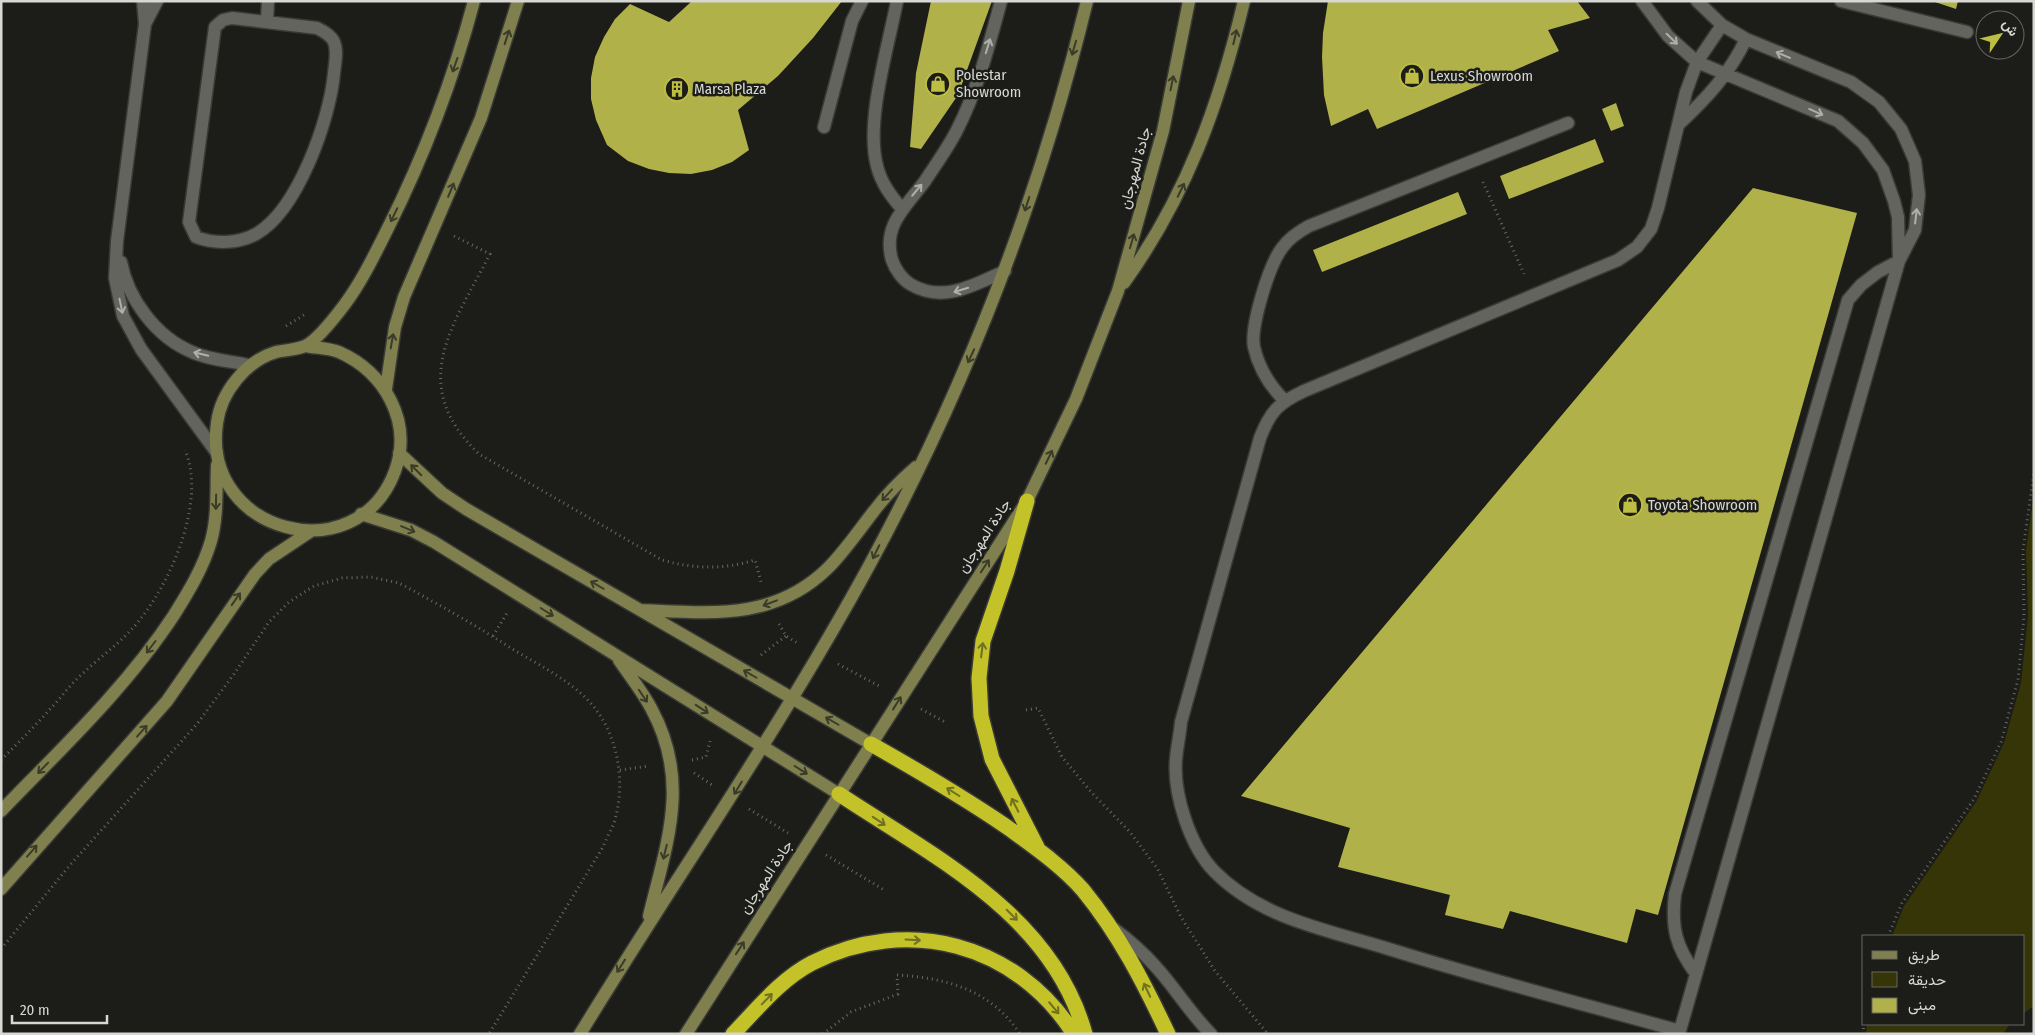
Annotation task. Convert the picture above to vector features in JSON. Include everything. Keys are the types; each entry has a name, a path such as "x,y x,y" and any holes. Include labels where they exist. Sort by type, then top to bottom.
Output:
{"highway":[{"path":"1027,501 1007,572 983,641 978,678 981,716 992,759 1038,848"},
{"path":"871,744 974,805 1038,848 1081,888 1110,925 1143,980 1168,1034"},
{"path":"839,794 974,884 1008,910 1037,942 1062,977 1079,1012 1085,1034"},
{"path":"733,1034 774,991 810,964 852,946 894,939 937,941 976,951 1011,969 1042,994 1074,1034"}],"street":[{"path":"305,346 326,326 350,297 362,278 397,209 433,127 463,42 474,1"},
{"path":"386,389 395,327 401,305 481,118 518,1"},
{"path":"580,1034 647,924 732,798 819,654 871,563 922,462 975,349 1005,271 1049,135 1087,1"},
{"name":"جادة المهرجان","path":"686,1034 1027,501 1076,399 1118,291 1162,131 1189,1"},
{"path":"1118,291 1160,228 1191,169 1231,52 1244,1"},
{"path":"1,811 132,673 188,593 206,558 216,519 217,422 228,394 248,365 274,353 305,346 336,351 364,366 386,389 396,409 400,431 399,453 395,471 386,488 375,502 346,524 311,531 284,528 260,518 240,500 225,478 217,453"},
{"path":"399,453 442,493 466,509 871,744"},
{"path":"639,610 734,613 768,605 800,590 828,568 875,509 902,479 922,462"},
{"path":"361,514 387,520 427,538 839,794"},
{"path":"1,889 167,701 256,574 269,559 311,531"},
{"path":"616,655 651,708 666,744 673,782 673,821 647,924"}],"lane":[{"path":"143,1 145,24 117,241 115,278 123,316 141,350 217,453"},
{"path":"145,24 157,1"},
{"path":"266,21 268,1"},
{"path":"824,127 852,20 862,1"},
{"path":"897,1 874,120 872,144 877,168 886,190 902,209"},
{"path":"1002,1 981,70 957,130 941,158 902,209 892,226 888,247 894,266 905,281 921,290 939,294 960,292 1005,271"},
{"path":"1642,1 1668,36 1697,62 1725,76 1838,121 1863,143 1883,170 1894,201 1898,217 1898,261"},
{"path":"1697,1 1722,25 1746,39 1851,82 1878,102 1900,129 1914,161 1919,195 1915,230 1898,261 1680,1033 1446,966 1289,918 1261,907 1235,891 1213,870 1192,837 1179,800 1176,761 1182,722 1260,438 1268,417 1284,400 1618,260 1637,247 1654,222 1686,92 1697,62 1722,25"},
{"path":"1841,1 1967,32"},
{"path":"232,18 266,21 317,28 326,32 334,41 336,55 332,95 322,134 300,181 275,217 256,234 240,240 209,242 196,237 189,222 215,27 223,20 232,18"},
{"path":"1679,124 1704,101 1725,76 1746,39"},
{"path":"1284,400 1270,385 1260,366 1254,346 1254,324 1273,264 1281,249 1293,236 1309,226 1568,123"},
{"path":"117,241 124,275 139,307 163,333 192,352 248,365"},
{"path":"1696,974 1683,957 1675,937 1672,915 1675,894 1848,300 1862,284 1898,261"},
{"path":"1110,925 1136,945 1158,968 1198,1021 1211,1034"}],"path":[{"path":"1473,161 1534,295"},
{"path":"435,226 490,254 446,341 441,361 440,382 444,402 452,422 464,439 479,454 662,560 685,566 709,569 732,567 755,560 768,605 786,636 945,722"},
{"path":"1888,935 1902,904 1974,799 2001,742 2018,680 2024,616 2023,550 2034,472"},
{"path":"1,949 70,865 197,724 269,622 298,596 314,586 342,578 371,577 399,583 493,636 580,692 600,716 614,744 620,770 619,800 614,824 489,1034"},
{"path":"493,636 511,606"},
{"path":"1026,710 1038,708 1062,757 1092,793 1130,832 1157,868 1181,917 1215,971 1268,1034"},
{"path":"693,772 806,844 886,891"},
{"path":"823,1034 851,1012 898,994 896,976 929,977 962,986 991,1002 1020,1034"}],"green space":[{"path":"2034,492 2034,1006 2025,1012 2025,935 1892,935 1904,906 1976,802 2004,743 2021,683 2028,616 2026,550"},
{"path":"1867,1025 2009,1025 2003,1034 1866,1034"}],"building":[{"name":"Marsa Plaza","path":"692,1 842,1 813,38 778,76 738,110 749,150 732,162 712,170 691,174 669,173 649,169 628,161 607,145 596,120 591,99 591,78 595,57 604,37 615,19 630,4 669,22"},
{"name":"Polestar Showroom","path":"931,1 992,1 958,95 921,149 910,147 916,73"},
{"name":"Lexus Showroom","path":"1328,1 1577,1 1590,18 1548,30 1559,51 1377,129 1368,109 1331,126 1324,95 1322,57 1323,33"},
{"path":"1932,1 1958,1 1956,9"},
{"path":"1616,103 1624,126 1611,131 1602,109"},
{"path":"1595,139 1604,162 1509,199 1500,176"},
{"name":"Toyota Showroom","path":"1753,188 1857,213 1658,915 1636,909 1627,943 1510,911 1503,929 1445,915 1450,895 1338,867 1350,828 1241,796"},
{"path":"1458,192 1467,214 1322,272 1313,250"}],"place":[{"name":"Lexus Showroom","path":"1412,76"},
{"name":"Polestar Showroom","path":"938,84"},
{"name":"Marsa Plaza","path":"677,89"},
{"name":"Toyota Showroom","path":"1630,505"}]}
